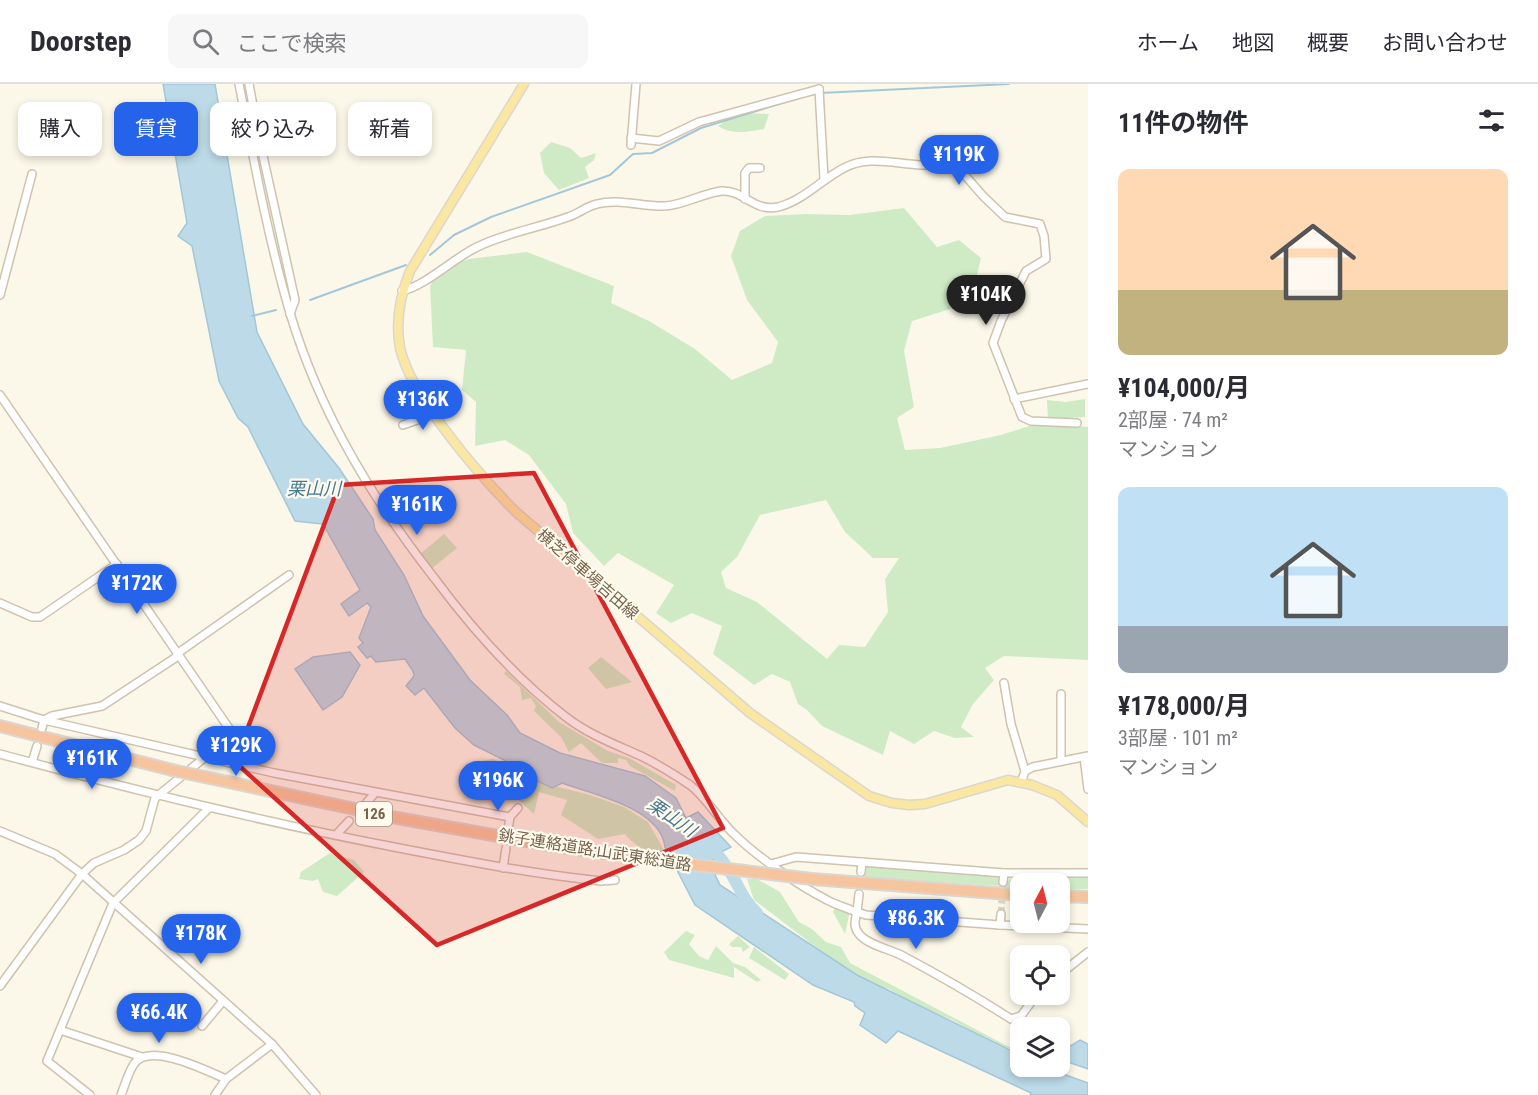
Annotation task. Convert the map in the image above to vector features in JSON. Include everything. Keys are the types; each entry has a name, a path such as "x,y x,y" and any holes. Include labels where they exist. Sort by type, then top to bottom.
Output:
{"highway":[{"name":"銚子連絡道路;山武東総道路","path":"0,726 172,770 345,808 549,845 812,879 1010,893"},
{"path":"1070,896 1088,897"}],"main road":[{"name":"横芝停車場吉田線","path":"524,84 410,271 402,291 398,323 400,348 408,372 434,414 480,476 516,512 750,713 858,790 880,800 909,805 939,801 1008,780 1057,795 1088,822"}],"street":[{"path":"239,84 266,219 290,314 311,372 341,440 409,546 470,625 531,688 568,719 587,731 645,759 692,787 734,834 771,864 827,901 873,915 1088,929"},
{"path":"249,84 295,300 290,314"},
{"path":"636,84 631,141 659,141 699,122 819,91 824,179"},
{"path":"402,291 415,286 478,246 570,217 597,204 612,202 668,206 723,191 736,193 760,207 776,207 791,202 845,167 862,162 924,166 937,162 950,163 956,165 1005,217 1040,224 1044,236 1046,259 1026,271 1001,321 993,343 1022,417 1031,421 1077,423"},
{"path":"745,199 745,173 749,168 760,168"},
{"path":"0,295 32,174"},
{"path":"1014,399 1088,384"},
{"path":"0,395 235,737 241,740 213,748 204,758 158,794 146,831 139,840 124,850 94,863 82,874 0,986"},
{"path":"403,425 434,414"},
{"path":"0,603 32,617 40,617 117,564"},
{"path":"44,720 102,706 175,658 178,653 289,575"},
{"path":"1004,683 1011,724 1025,771 1021,783"},
{"path":"1061,694 1061,760"},
{"path":"0,706 44,720 204,758 375,793 510,817"},
{"path":"42,728 44,720"},
{"path":"32,762 37,746"},
{"path":"0,754 209,808 336,835 503,868 572,878 615,880"},
{"path":"1025,771 1061,760 1086,757 1088,789"},
{"path":"367,802 375,793"},
{"path":"90,1095 47,1061 113,903 209,808"},
{"path":"508,830 510,817 518,808"},
{"path":"336,835 349,821"},
{"path":"0,831 67,861 272,1044 316,1095"},
{"path":"503,868 506,848"},
{"path":"771,864 796,857 1004,873 1088,873"},
{"path":"861,872 862,862"},
{"path":"1003,882 1004,873"},
{"path":"859,894 854,924 863,938 919,965 1011,1018 1021,1016 1028,1005"},
{"path":"1000,925 1001,914"},
{"path":"1070,966 1088,952"},
{"path":"202,1026 223,1001"},
{"path":"60,1030 142,1057"},
{"path":"215,1095 226,1079 272,1044"},
{"path":"121,1095 134,1063 148,1055 173,1058 226,1079"}],"highlighted area":[{"path":"534,473 723,828 437,945 235,762 339,485"}],"green space":[{"path":"738,113 769,114 764,129 734,132 718,126"},
{"path":"551,142 570,148 581,158 596,153 594,160 585,167 589,178 559,190 544,173 540,153"},
{"path":"904,208 937,247 959,240 981,258 974,288 950,309 912,321 904,351 914,407 897,418 905,450 940,448 1001,435 1041,422 1088,427 1088,660 1004,656 985,668 994,680 973,704 961,727 974,737 955,738 934,731 914,744 890,731 883,755 822,726 798,704 790,682 772,674 754,685 713,654 722,626 692,613 671,623 656,613 674,585 618,553 604,566 573,533 566,504 529,455 505,440 475,446 476,402 462,390 466,350 433,347 430,286 440,269 469,259 527,252 614,286 611,303 649,321 695,349 732,380 772,363 778,342 747,300 731,256 740,231 765,216 849,215","holes":["826,500 845,532 873,558 899,558 885,579 888,612 865,647 839,645 827,659 757,602 726,588 721,572 737,557 760,515"]},
{"path":"1085,399 1085,417 1048,419 1047,400 1066,402"},
{"path":"444,534 457,548 431,569 419,555"},
{"path":"601,657 632,682 606,689 588,668"},
{"path":"506,671 559,722 608,751 629,758 676,785 675,791 630,766 626,760 618,758 618,763 602,763 581,743 569,752 561,737 534,711 536,706 531,698 522,700 520,687 504,674"},
{"path":"493,759 534,781 590,795 624,807 648,822 664,850 653,851 642,848 625,834 598,839 561,815 567,800 539,792 534,814 476,762"},
{"path":"330,853 354,860 364,872 337,896 323,892 318,879 313,881 299,879 301,872"},
{"path":"869,865 994,874 1000,878 1000,886 863,877 864,869"},
{"path":"1070,876 1088,877 1088,889 1070,890"},
{"path":"747,879 757,879 780,892 799,922 812,929 826,942 841,947 850,963 1010,1049 997,1045 889,989 871,985 846,970 754,900"},
{"path":"1010,879 1010,888 1006,888"},
{"path":"835,907 850,911 845,934 833,912"},
{"path":"686,931 695,935 689,944 699,956 708,960 716,946 733,963 745,967 761,980 757,982 734,967 734,978 669,960 664,952"},
{"path":"738,936 750,947 743,952 741,947 732,947 729,944"},
{"path":"754,947 789,974 785,980 749,958"}],"water":[{"name":"栗山川","path":"163,84 215,84 218,102 210,102 210,156 227,156 257,332 303,424 339,468 373,519 375,530 404,575 423,616 470,680 507,715 520,733 560,753 645,776 676,798 686,818 698,812 731,847 715,855 711,866 720,885 857,975 1010,1050 1010,1077 1070,1076 1088,1083 1088,1095 1030,1095 1031,1093 898,1031 886,1043 860,1025 865,1013 855,1006 854,1002 813,985 695,905 665,847 661,834 639,813 623,804 562,783 552,788 513,769 512,764 474,745 455,728 424,688 415,695 406,686 414,676 405,659 376,662 371,656 367,658 358,647 363,643 359,638 371,607 367,603 349,616 341,604 360,590 323,524 295,521 248,427 238,418 219,381 192,246 178,236 187,223 175,156 198,156 198,102 166,102"},
{"path":"350,652 360,665 342,697 323,710 295,669 313,657"},
{"path":"1080,1040 1088,1044 1088,1069 1070,1063 1070,1046"}],"waterway":[{"path":"820,93 1009,84"},
{"path":"430,255 454,235 491,217 610,175 633,154 652,153 701,128 812,94"},
{"path":"310,300 406,265"},
{"path":"252,316 276,310"},
{"name":"栗山川","path":"707,843 724,863 746,900 757,913"}],"tunnel":[{"path":"1001,914 1003,882"}]}
